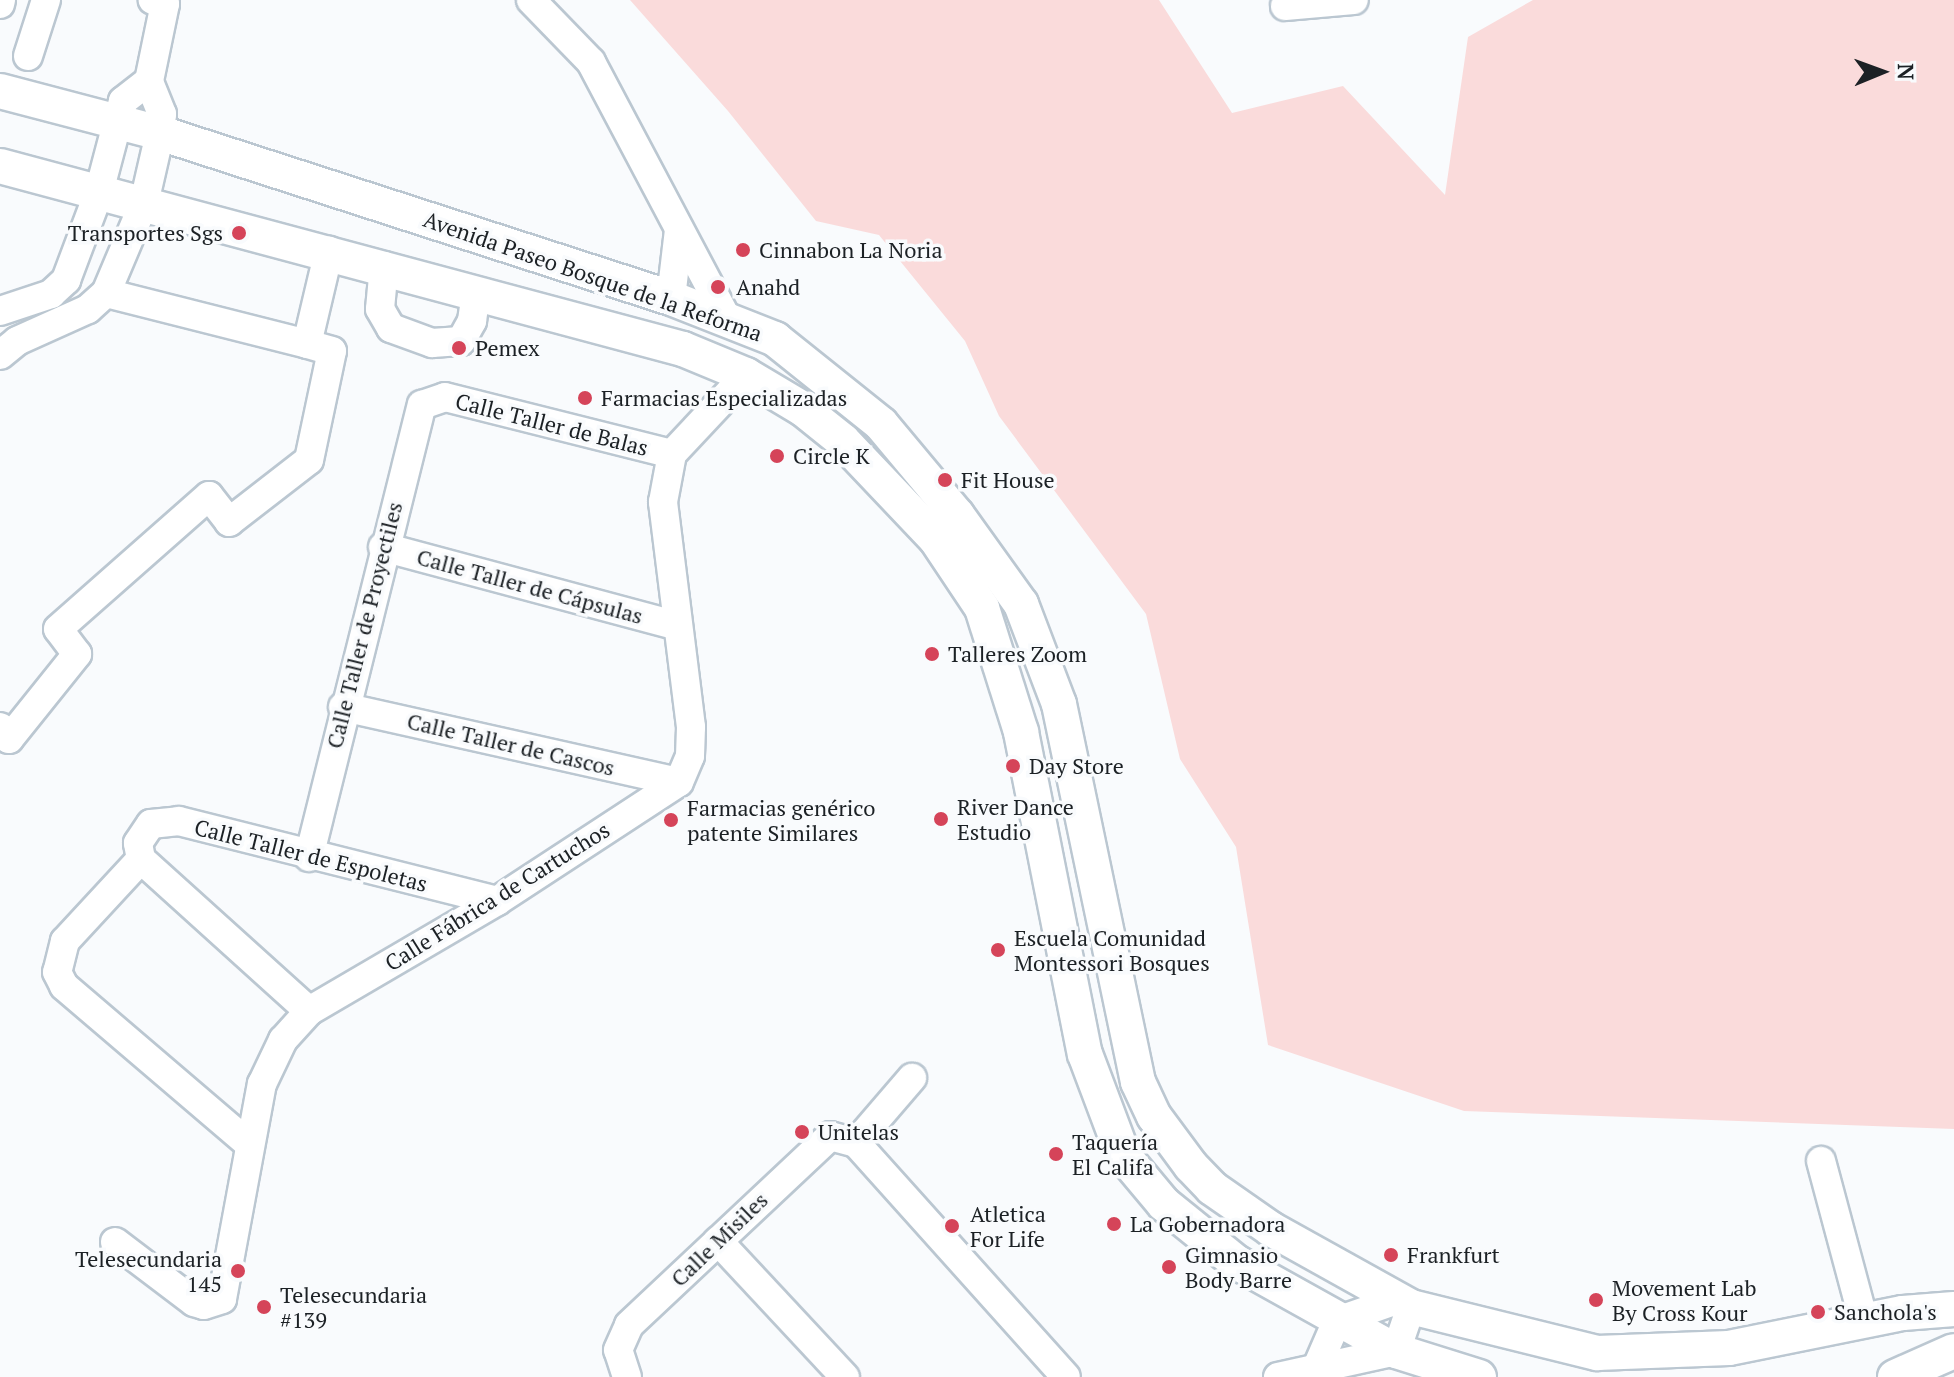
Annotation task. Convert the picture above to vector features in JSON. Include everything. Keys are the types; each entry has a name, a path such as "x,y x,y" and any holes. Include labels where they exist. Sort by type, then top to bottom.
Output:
{"main road":[{"name":"Avenida Paseo Bosque de la Reforma","path":"0,91 160,133 671,298 775,339 881,424 938,492 1021,604 1063,721 1126,1036 1138,1082 1154,1116 1212,1188 1347,1274 1404,1303 1569,1347 1641,1355 1729,1348 1864,1321 1954,1309"},
{"name":"Avenida Paseo Bosque de la Reforma","path":"0,166 329,251 675,346 746,375 803,409 843,441 936,539 982,608 1021,732 1085,1054 1123,1155 1164,1204 1212,1245 1333,1318 1396,1351 1479,1377"},
{"path":"489,295 525,281 529,260 523,250"},
{"path":"546,309 548,283 574,267"},
{"path":"1021,732 1044,745 1055,741 1063,721"},
{"path":"1028,779 1035,769 1050,764 1074,777"},
{"path":"1333,1318 1351,1302 1353,1286 1347,1274"},
{"path":"1895,1377 1954,1351"}],"street":[{"path":"28,56 46,0"},
{"path":"0,355 17,341 88,309 106,293 144,203 160,133 162,114 149,81 165,4 153,0"},
{"path":"531,0 591,62 728,321"},
{"path":"1285,6 1354,0"},
{"path":"0,311 60,288 99,192 123,101 149,81"},
{"path":"671,298 679,230"},
{"path":"307,344 329,251"},
{"path":"384,266 380,309 385,319 391,328 432,343 461,341 489,295"},
{"path":"0,727 9,739 77,654 58,629 209,496 229,522 309,460 332,351 106,293"},
{"path":"679,782 690,756 691,727 663,502 672,454 746,375"},
{"name":"Calle Taller de Balas","path":"432,400 445,397 672,454"},
{"name":"Calle Taller de Proyectiles","path":"309,857 416,414 432,400"},
{"name":"Calle Taller de Cápsulas","path":"383,547 677,626"},
{"name":"Calle Taller de Cascos","path":"343,707 679,782"},
{"name":"Calle Fábrica de Cartuchos","path":"115,1242 194,1302 204,1305 222,1299 262,1084 283,1040 309,1011 497,901 679,782"},
{"name":"Calle Taller de Espoletas","path":"141,859 138,843 151,824 179,821 309,857 497,901"},
{"path":"249,1144 64,986 57,972 65,941 141,859 309,1011"},
{"name":"Calle Misiles","path":"627,1377 618,1350 629,1325 718,1241 843,1140 912,1078"},
{"path":"843,1140 1066,1377"},
{"path":"1821,1161 1864,1321"},
{"path":"718,1241 845,1377"},
{"path":"1278,1377 1396,1351 1404,1303 1333,1318 1317,1367"}],"shaded area":[{"path":"630,0 1159,0 1232,113 1343,86 1445,195 1468,37 1533,0 1954,0 1954,1129 1464,1111 1268,1045 1236,847 1180,759 1146,614 999,416 965,341 879,235 816,221 728,111"}],"place":[{"name":"Transportes Sgs","path":"239,233"},
{"name":"Cinnabon La Noria","path":"743,250"},
{"name":"Anahd","path":"718,287"},
{"name":"Pemex","path":"459,348"},
{"name":"Farmacias Especializadas","path":"585,398"},
{"name":"Circle K","path":"777,456"},
{"name":"Fit House","path":"945,480"},
{"name":"Talleres Zoom","path":"932,654"},
{"name":"Day Store","path":"1013,766"},
{"name":"River Dance Estudio","path":"941,819"},
{"name":"Farmacias genérico patente Similares","path":"671,820"},
{"name":"Escuela Comunidad Montessori Bosques","path":"998,950"},
{"name":"Unitelas","path":"802,1132"},
{"name":"Taquería El Califa","path":"1056,1154"},
{"name":"La Gobernadora","path":"1114,1224"},
{"name":"Atletica For Life","path":"952,1226"},
{"name":"Frankfurt","path":"1391,1255"},
{"name":"Gimnasio Body Barre","path":"1169,1267"},
{"name":"Telesecundaria 145","path":"238,1271"},
{"name":"Movement Lab By Cross Kour","path":"1596,1300"},
{"name":"Telesecundaria #139","path":"264,1307"},
{"name":"Sanchola's","path":"1818,1312"}]}
